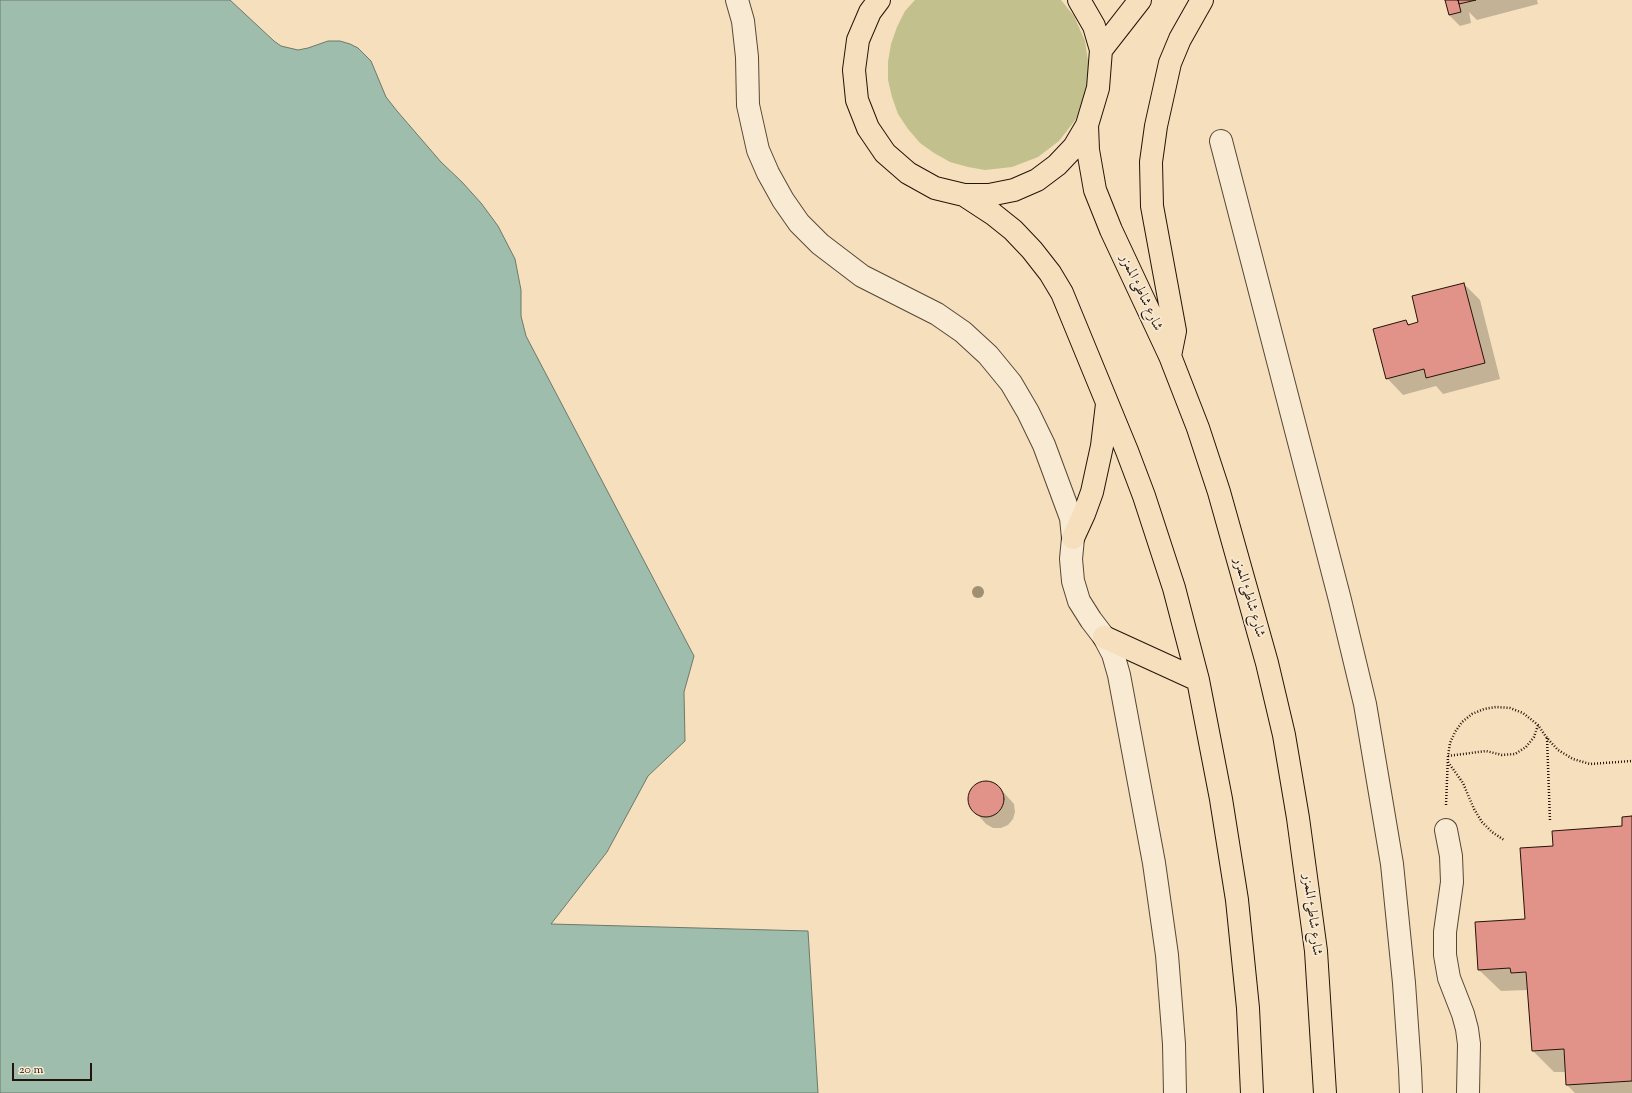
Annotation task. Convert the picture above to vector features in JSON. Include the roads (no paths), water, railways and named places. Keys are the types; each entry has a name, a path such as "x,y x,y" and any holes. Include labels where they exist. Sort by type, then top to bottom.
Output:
{"main road":[{"path":"871,4 858,40 854,70 857,100 868,128 885,153 908,173 934,188 964,195 989,195 1014,190 1037,180 1058,166 1074,147 1087,125 1098,88 1101,50 1094,26 1079,0"},
{"path":"1101,50 1140,0"},
{"path":"1170,356 1176,331 1152,206 1150,162 1156,126 1170,63 1180,39 1202,0"},
{"name":"شارع شاطئ الممزر","path":"1087,125 1088,150 1095,190 1111,230 1170,356 1198,428 1219,492 1267,663 1284,735 1298,818 1316,951 1325,1093"},
{"path":"964,195 993,214 1013,230 1032,250 1050,273 1062,293 1144,496 1174,588 1198,680 1221,799 1237,900 1248,1008 1252,1093"},
{"path":"1073,538 1092,492 1102,446 1107,403"},
{"path":"1104,637 1198,680"}],"street":[{"path":"737,0 743,21 747,57 748,105 752,128 758,150 768,173 783,200 799,223 840,261 862,276 937,314 963,332 988,355 1011,383 1028,412 1044,445 1071,518 1073,538 1071,559 1073,581 1079,601 1114,654 1120,675 1154,863 1167,955 1174,1044 1175,1093"},
{"path":"1221,141 1338,593 1365,704 1392,864 1404,983 1411,1093"},
{"path":"1446,830 1451,856 1452,882 1445,932 1445,956 1449,978 1463,1014 1467,1029 1469,1044 1468,1093"}]}
